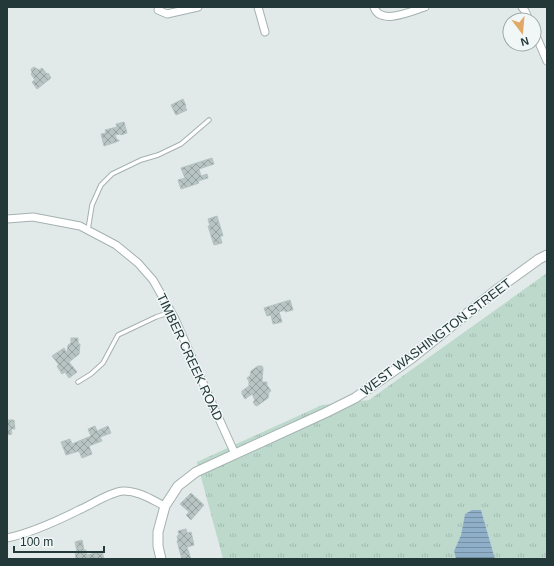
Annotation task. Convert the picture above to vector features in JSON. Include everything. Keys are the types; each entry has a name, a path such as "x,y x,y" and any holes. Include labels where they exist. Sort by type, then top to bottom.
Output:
{"street":[{"path":"158,10 167,14 198,7"},
{"path":"258,7 265,32"},
{"path":"374,7 376,11 384,17 392,17 425,7"},
{"path":"542,49 547,61"},
{"name":"TIMBER CREEK ROAD","path":"7,219 33,217 80,226 116,245 138,263 153,280 175,319 235,454"},
{"name":"WEST WASHINGTON STREET","path":"160,559 158,532 165,506 178,486 196,472 355,398 412,358 495,291 539,259 547,255"},
{"path":"7,538 36,529 78,511 105,497 123,491 138,493 165,506"}],"lane":[{"path":"88,231 92,205 101,185 112,174 141,160 158,156 181,144 209,120"},
{"path":"78,382 91,374 103,363 118,335 156,317 171,312"}],"green space":[{"path":"547,273 547,559 495,559 481,510 465,514 461,535 454,551 456,559 223,559 197,462 322,405 369,400"}],"water":[{"path":"472,510 481,510 495,559 456,559 454,551 461,535 465,514"}],"building":[{"path":"34,67 39,70 42,68 51,78 37,89 32,82 35,80 31,74 31,69"},
{"path":"183,99 187,110 176,115 171,105"},
{"path":"124,122 127,133 115,135 119,141 104,146 101,134 106,133 105,130 117,127 116,124"},
{"path":"212,158 214,164 199,169 201,176 207,174 208,178 198,181 199,183 181,189 178,180 185,178 181,168"},
{"path":"217,216 223,236 220,236 222,243 214,245 208,226 210,226 208,219"},
{"path":"290,300 293,310 279,312 282,322 273,324 271,315 267,316 264,308"},
{"path":"71,338 78,338 78,344 80,344 79,354 69,362 77,372 69,378 65,372 62,374 57,366 59,365 52,356 64,348 67,353 68,345 71,343"},
{"path":"258,366 262,366 263,368 262,382 267,382 267,385 271,391 269,392 268,398 257,406 253,402 255,400 252,394 245,399 242,391 249,386 249,381 247,378 250,376 251,371"},
{"path":"7,420 14,420 15,429 11,429 12,434 7,435"},
{"path":"95,426 97,431 108,426 111,433 100,437 102,441 89,446 92,454 82,458 79,451 66,455 61,442 70,439 72,444 91,436 88,429"},
{"path":"191,493 204,505 191,520 186,515 189,512 180,504"},
{"path":"186,529 187,533 191,532 194,545 187,547 191,559 182,559 177,541 177,536 179,535 178,531"},
{"path":"82,540 84,550 86,550 87,555 102,551 104,559 76,559 75,552 77,551 75,542"}]}
